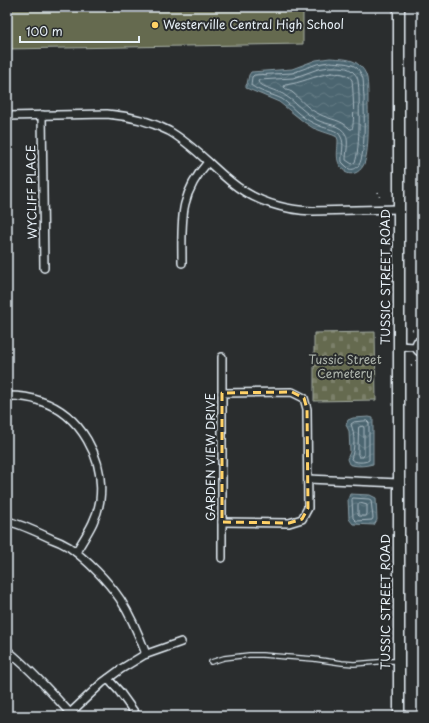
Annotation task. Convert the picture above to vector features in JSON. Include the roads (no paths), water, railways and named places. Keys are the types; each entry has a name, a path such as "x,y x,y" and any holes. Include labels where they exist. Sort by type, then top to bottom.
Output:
{"main road":[{"name":"TUSSIC STREET ROAD","path":"399,7 399,716"}],"street":[{"path":"7,116 107,114 138,119 151,123 180,138 231,182 264,201 287,208 314,211 399,209"},
{"name":"WYCLIFF PLACE","path":"42,115 44,268"},
{"path":"182,263 182,221 187,195 192,183 208,162"},
{"path":"415,347 417,342 422,340"},
{"path":"399,346 415,347 422,353"},
{"name":"GARDEN VIEW DRIVE","path":"222,357 222,558"},
{"path":"222,393 292,392 304,398 307,409 308,479 308,508 302,519 289,523 222,522"},
{"path":"7,396 40,400 50,404 61,411 80,429 93,450 100,476 100,501 92,526 76,552"},
{"path":"308,479 399,483"},
{"path":"7,521 28,527 68,546 94,568 110,586 130,616 146,654"},
{"path":"7,650 47,687 69,715 102,683 121,669 146,654 181,642"},
{"path":"108,679 119,691 137,716"}],"lane":[{"path":"211,662 224,658 249,655 314,659 354,664 399,661"}],"water":[{"path":"330,58 353,61 363,69 367,78 367,153 363,166 357,172 352,174 345,172 339,164 337,157 337,137 313,128 279,102 246,88 251,72 292,69 316,60"},
{"path":"353,418 373,418 373,464 355,466 349,464 347,459 350,452 349,431 346,425 348,420"},
{"path":"350,494 370,495 376,498 377,520 374,525 353,524 349,519 348,499"}],"place":[{"name":"Westerville Central High School","path":"155,25"}],"park label":[{"name":"Tussic Street Cemetery","path":"345,367"}]}
